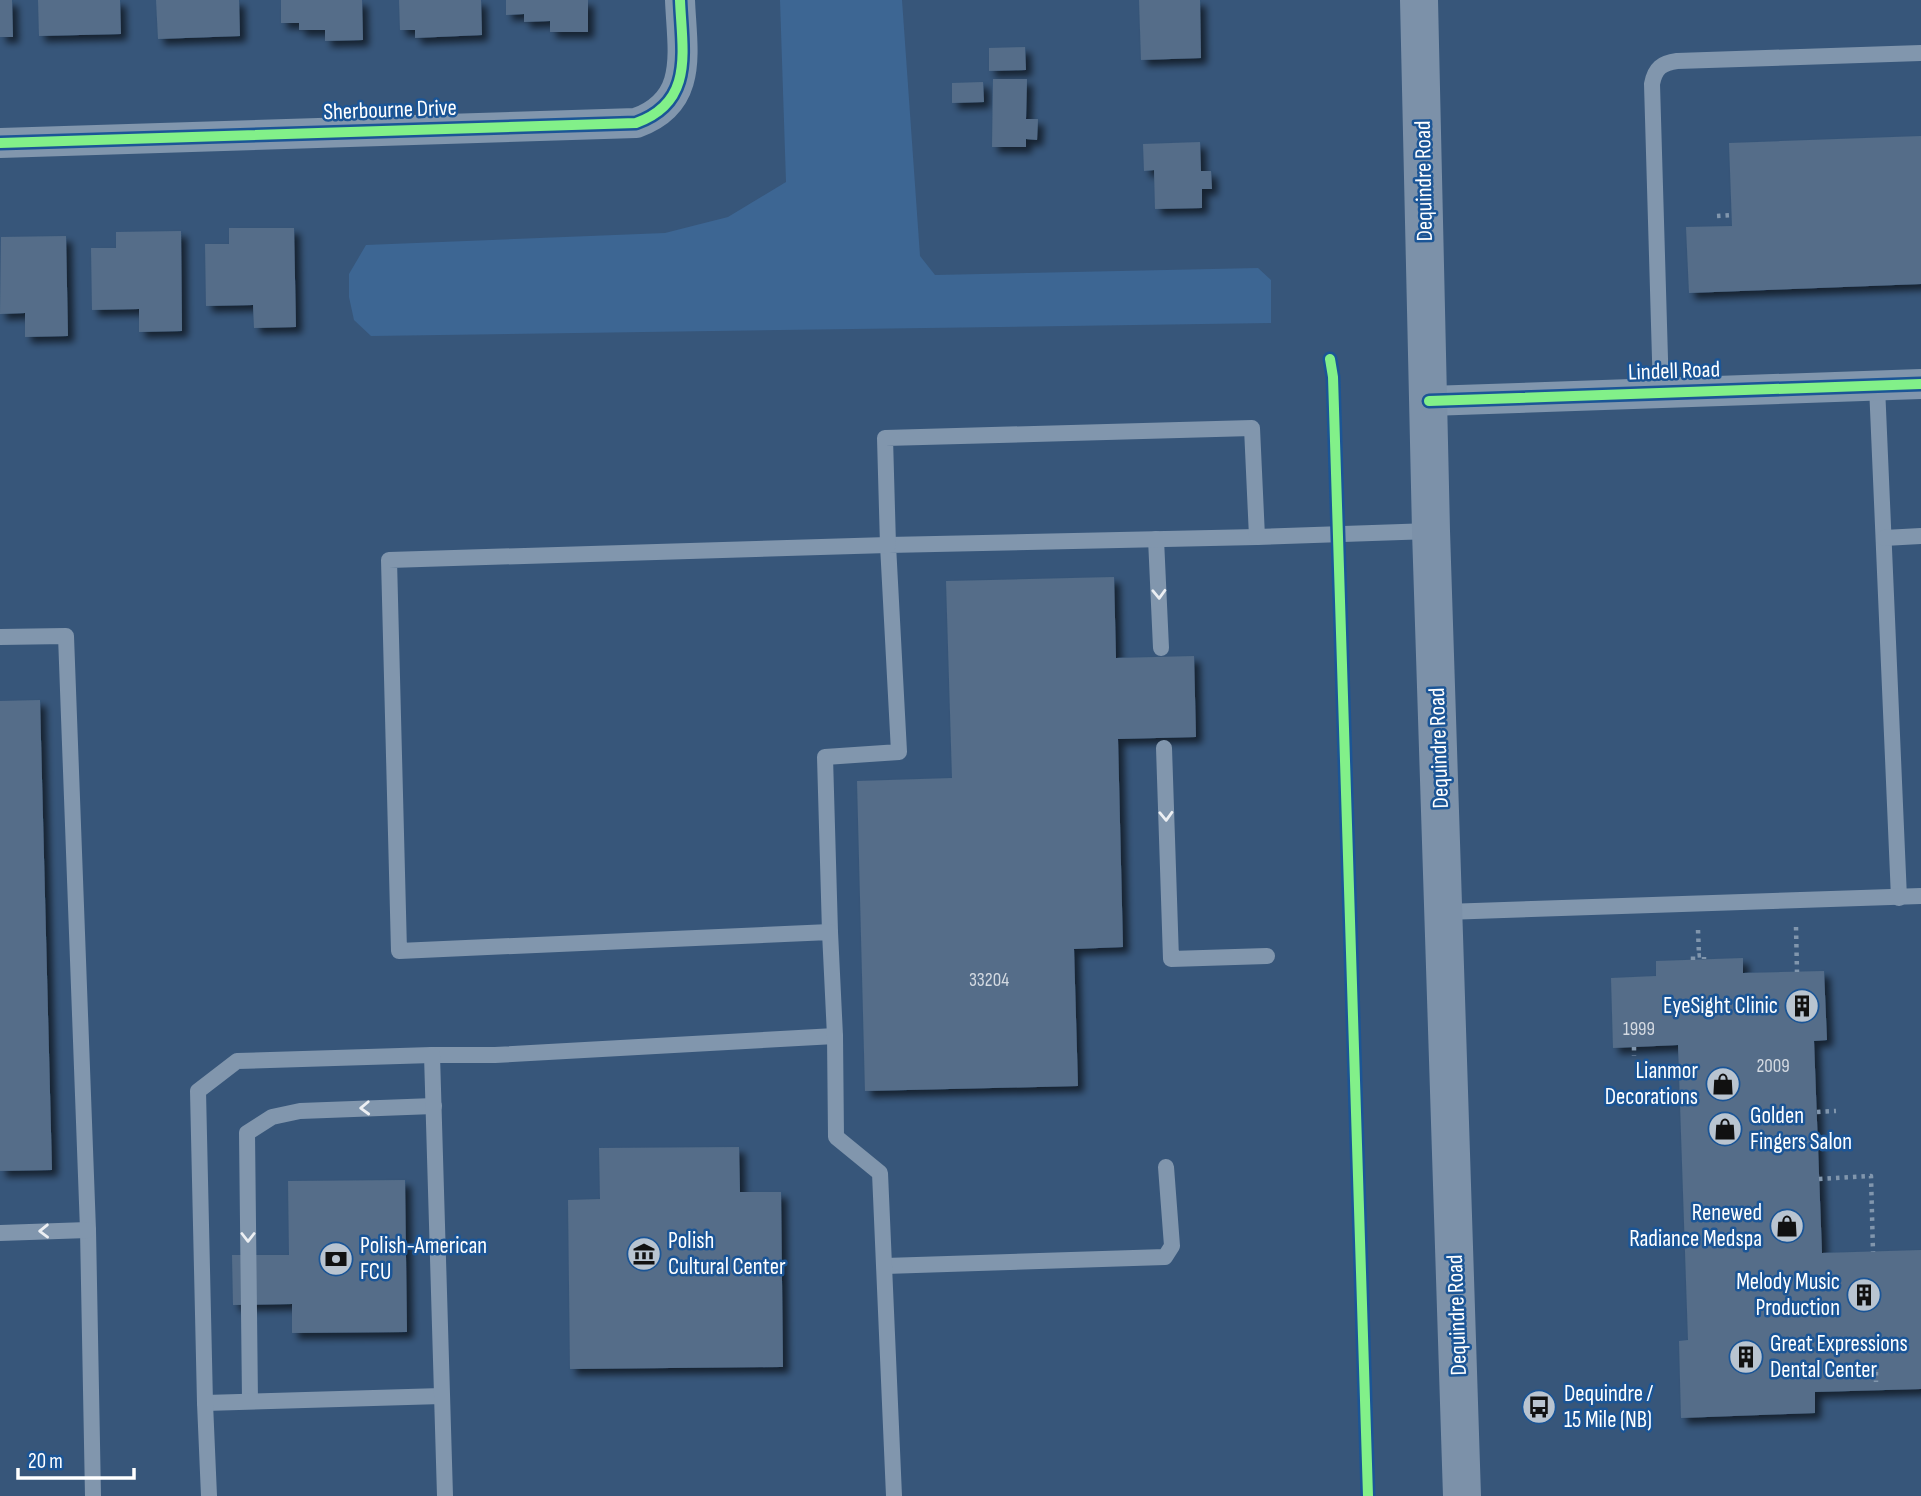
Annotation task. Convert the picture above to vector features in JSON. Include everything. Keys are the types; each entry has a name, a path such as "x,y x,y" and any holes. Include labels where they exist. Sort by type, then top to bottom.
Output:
{"main road":[{"name":"Dequindre Road","path":"1419,0 1431,531 1462,1496"}],"street":[{"name":"Sherbourne Drive","path":"0,143 636,123 654,116 671,100 679,84 682,69 680,0"},
{"name":"Lindell Road","path":"1429,401 1921,384"}],"lane":[{"path":"1661,393 1652,84 1658,67 1677,61 1921,53"},
{"path":"1877,386 1899,898"},
{"path":"894,1496 880,1173 836,1137 825,757 898,752 885,438 1252,428 1257,537"},
{"path":"830,932 399,951 389,560 1431,531"},
{"path":"1884,538 1921,536"},
{"path":"1156,539 1161,648"},
{"path":"0,638 66,636 88,1230 93,1496"},
{"path":"1164,748 1171,959 1267,956"},
{"path":"1444,912 1921,896"},
{"path":"209,1496 198,1091 237,1061 495,1055 835,1036"},
{"path":"432,1055 445,1496"},
{"path":"250,1401 247,1133 272,1117 300,1111 434,1106"},
{"path":"885,1266 1165,1257 1172,1246 1167,1167"},
{"path":"0,1233 88,1230"},
{"path":"205,1403 442,1396"}],"path":[{"path":"1717,216 1731,215"},
{"path":"1796,927 1797,972"},
{"path":"1698,929 1699,955"},
{"path":"1693,960 1693,956 1699,955 1704,955 1704,959"},
{"path":"1634,1047 1634,1056"},
{"path":"1817,1112 1836,1111"},
{"path":"1819,1179 1871,1176 1874,1252"},
{"path":"1876,1372 1876,1382"}],"water":[{"path":"780,0 902,0 920,256 935,275 1258,268 1271,280 1271,323 371,336 354,320 349,297 349,274 366,245 665,233 728,217 786,182"}],"building":[{"path":"0,0 12,0 13,37 0,37"},
{"path":"38,0 120,0 121,34 39,36"},
{"path":"156,0 239,0 240,36 158,39"},
{"path":"281,0 362,0 363,40 325,41 325,30 299,30 299,23 281,23"},
{"path":"399,0 481,0 482,35 415,38 415,30 400,30"},
{"path":"506,0 588,0 588,32 550,32 550,21 524,22 524,14 506,15"},
{"path":"1139,0 1200,0 1201,58 1141,60"},
{"path":"1025,47 1026,70 989,71 989,48"},
{"path":"993,79 1027,79 1026,119 1038,119 1037,140 1026,139 1026,147 992,147"},
{"path":"983,82 984,102 952,103 952,83"},
{"path":"1921,136 1921,284 1689,293 1686,227 1732,226 1729,143"},
{"path":"1200,142 1201,171 1211,171 1212,189 1202,189 1202,208 1155,209 1154,170 1144,171 1143,144"},
{"path":"229,228 294,228 296,327 254,328 253,305 206,306 205,244 229,244"},
{"path":"181,231 182,331 139,332 139,309 92,310 91,248 116,248 116,232"},
{"path":"66,236 68,336 25,337 25,313 0,314 1,237"},
{"path":"1114,577 1116,658 1194,656 1196,737 1118,739 1123,947 1074,949 1078,1086 865,1091 857,781 952,778 946,581"},
{"path":"40,700 52,1170 0,1171 0,701"},
{"path":"1743,958 1743,973 1824,971 1827,1040 1814,1041 1822,1253 1921,1250 1921,1389 1815,1392 1815,1413 1681,1418 1679,1341 1688,1340 1678,1045 1613,1048 1611,978 1656,976 1656,961"},
{"path":"739,1147 740,1192 781,1192 783,1367 570,1369 568,1200 600,1199 599,1148"},
{"path":"405,1180 407,1332 292,1333 292,1304 233,1305 232,1255 289,1255 288,1181"}],"cycle path":[{"path":"0,143 636,123 655,114 668,102 676,88 683,56 680,0"},
{"path":"1330,359 1333,377 1368,1496"},
{"path":"1429,401 1921,384"}],"place":[{"name":"EyeSight Clinic","path":"1802,1006"},
{"name":"Lianmor Decorations","path":"1723,1084"},
{"name":"Golden Fingers Salon","path":"1725,1129"},
{"name":"Renewed Radiance Medspa","path":"1787,1226"},
{"name":"Polish Cultural Center","path":"644,1254"},
{"name":"Polish-American FCU","path":"336,1259"},
{"name":"Melody Music Production","path":"1864,1295"},
{"name":"Great Expressions Dental Center","path":"1746,1357"},
{"name":"Dequindre / 15 Mile (NB)","path":"1539,1407"}]}
